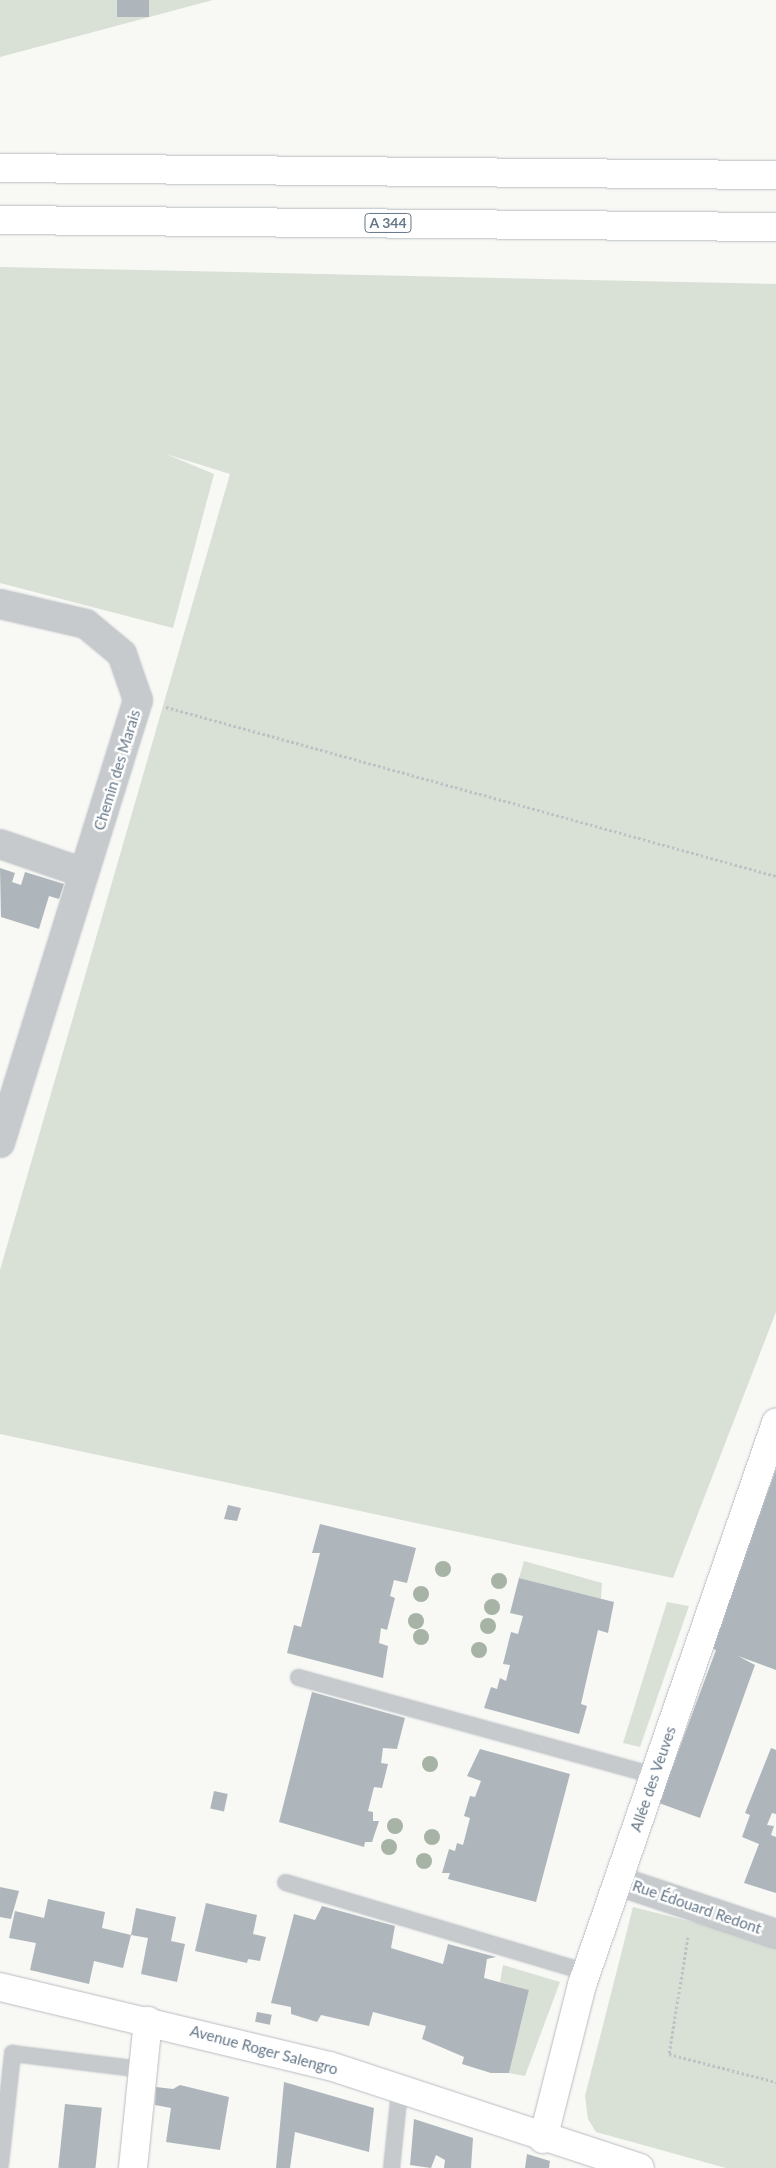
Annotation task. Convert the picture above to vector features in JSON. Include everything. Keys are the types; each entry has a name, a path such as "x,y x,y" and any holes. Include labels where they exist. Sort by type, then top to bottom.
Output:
{"main road":[{"path":"0,168 776,175"},
{"name":"A 344","path":"0,220 776,227"},
{"name":"Allée des Veuves","path":"533,2135 586,1972 776,1423"},
{"name":"Avenue Roger Salengro","path":"0,1987 330,2066 533,2135 640,2168"},
{"path":"133,2168 148,2021"}],"street":[{"name":"Chemin des Marais","path":"0,604 86,624 122,654 138,700 0,1143"},
{"path":"0,844 84,873"},
{"name":"Rue Édouard Redont","path":"618,1881 776,1934"}],"lane":[{"path":"298,1677 654,1775"},
{"path":"285,1882 586,1972"},
{"path":"0,2164 12,2054 143,2069"},
{"path":"391,2168 399,2090"}],"path":[{"path":"138,700 776,876"},
{"path":"694,1906 668,2054 776,2082"}],"shaded area":[{"path":"0,0 213,0 0,57"},
{"path":"0,267 776,284 776,1312 673,1578 0,1434 0,1270 230,474 166,454 214,474 173,628 0,583"},
{"path":"524,1561 602,1583 601,1599 519,1578"},
{"path":"667,1602 689,1606 640,1747 623,1743"},
{"path":"633,1907 776,1943 776,2168 726,2168 596,2132 588,2119 585,2096"},
{"path":"503,1965 560,1982 525,2076 509,2073 529,1990 500,1982"}],"building":[{"path":"117,0 149,0 149,17 117,17"},
{"path":"0,868 15,873 12,882 21,885 25,872 64,884 59,899 49,896 39,929 1,917"},
{"path":"776,1469 776,1670 738,1656 755,1665 700,1818 659,1803 716,1650 711,1648"},
{"path":"228,1505 241,1508 237,1521 224,1519"},
{"path":"320,1524 416,1548 407,1583 394,1580 390,1596 395,1598 387,1630 381,1628 379,1643 388,1646 383,1678 287,1653 294,1625 301,1627 320,1553 312,1553"},
{"path":"519,1578 614,1602 608,1633 598,1630 581,1704 587,1706 579,1734 484,1708 491,1687 497,1689 500,1678 506,1681 510,1665 503,1664 511,1632 518,1634 523,1616 510,1613"},
{"path":"312,1692 405,1718 397,1749 383,1748 381,1763 388,1764 382,1788 374,1787 368,1811 373,1812 373,1821 379,1821 372,1842 365,1842 364,1847 279,1822"},
{"path":"771,1748 776,1750 776,1814 772,1813 767,1825 774,1826 771,1835 776,1837 776,1893 744,1883 759,1844 742,1837 750,1815 745,1813"},
{"path":"480,1749 570,1774 536,1902 448,1879 450,1873 442,1873 449,1849 455,1851 457,1843 463,1845 470,1818 464,1816 470,1796 475,1797 481,1781 467,1776"},
{"path":"214,1791 228,1794 224,1812 210,1809"},
{"path":"0,1887 19,1891 11,1919 0,1917"},
{"path":"48,1899 105,1912 102,1928 131,1935 123,1968 94,1961 89,1984 30,1970 36,1943 9,1938 15,1911 44,1918"},
{"path":"206,1903 257,1915 253,1934 266,1937 260,1961 248,1959 247,1963 195,1951"},
{"path":"322,1906 395,1926 391,1948 443,1964 448,1944 496,1957 487,1959 484,1978 529,1990 509,2073 491,2073 462,2064 464,2057 422,2039 426,2026 373,2012 369,2026 321,2015 317,2022 291,2014 291,2007 271,2003 294,1914 315,1920"},
{"path":"136,1908 176,1917 171,1941 185,1944 177,1982 141,1974 148,1938 131,1935"},
{"path":"257,2012 272,2015 270,2025 255,2022"},
{"path":"284,2082 374,2108 369,2152 295,2132 290,2168 276,2168"},
{"path":"180,2085 229,2097 220,2150 166,2142 171,2108 155,2105 156,2087 173,2089"},
{"path":"65,2104 102,2108 95,2168 58,2168"},
{"path":"414,2119 473,2138 471,2168 444,2168 445,2160 436,2155 431,2168 410,2165"},
{"path":"527,2154 550,2161 549,2168 525,2168"}]}
